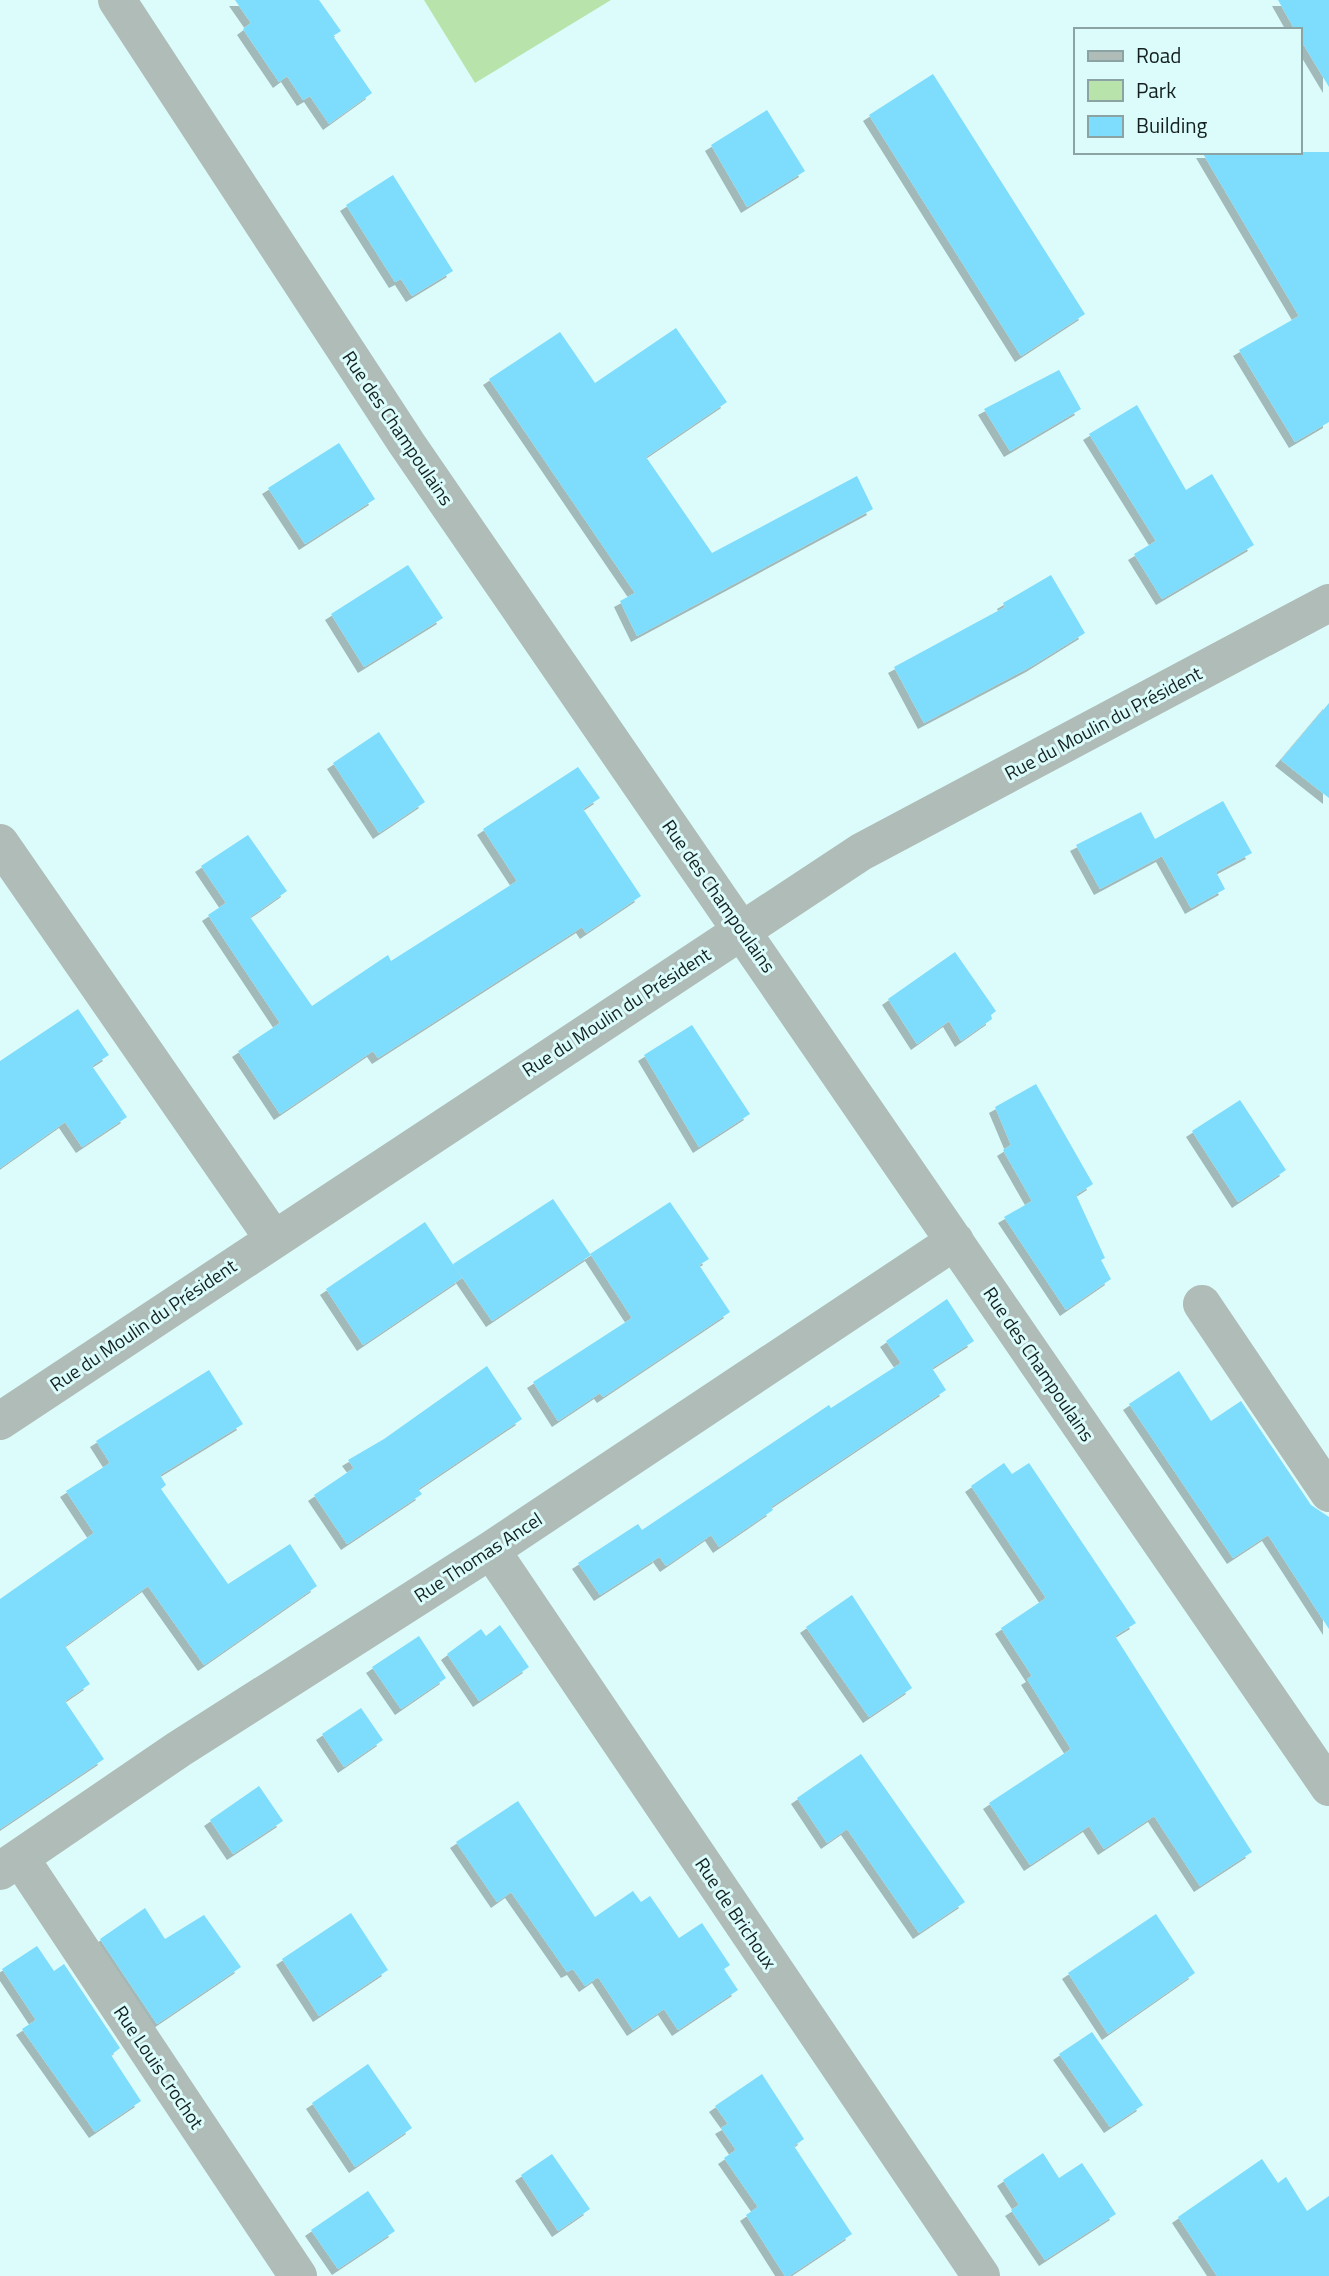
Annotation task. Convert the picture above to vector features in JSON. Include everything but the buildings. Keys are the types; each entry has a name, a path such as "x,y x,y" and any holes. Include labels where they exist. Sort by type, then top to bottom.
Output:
{"street":[{"name":"Rue des Champoulains","path":"117,0 407,444 1329,1787"},
{"name":"Rue du Moulin du Président","path":"0,1421 273,1238 861,852 1329,603"},
{"path":"0,843 273,1238"},
{"name":"Rue Thomas Ancel","path":"10,1865 179,1749 491,1550 955,1241"},
{"path":"1202,1304 1329,1493"},
{"name":"Rue de Brichoux","path":"491,1550 981,2276"},
{"name":"Rue Louis Crochot","path":"10,1865 298,2276"}],"green space":[{"path":"424,0 611,0 475,83"}]}
